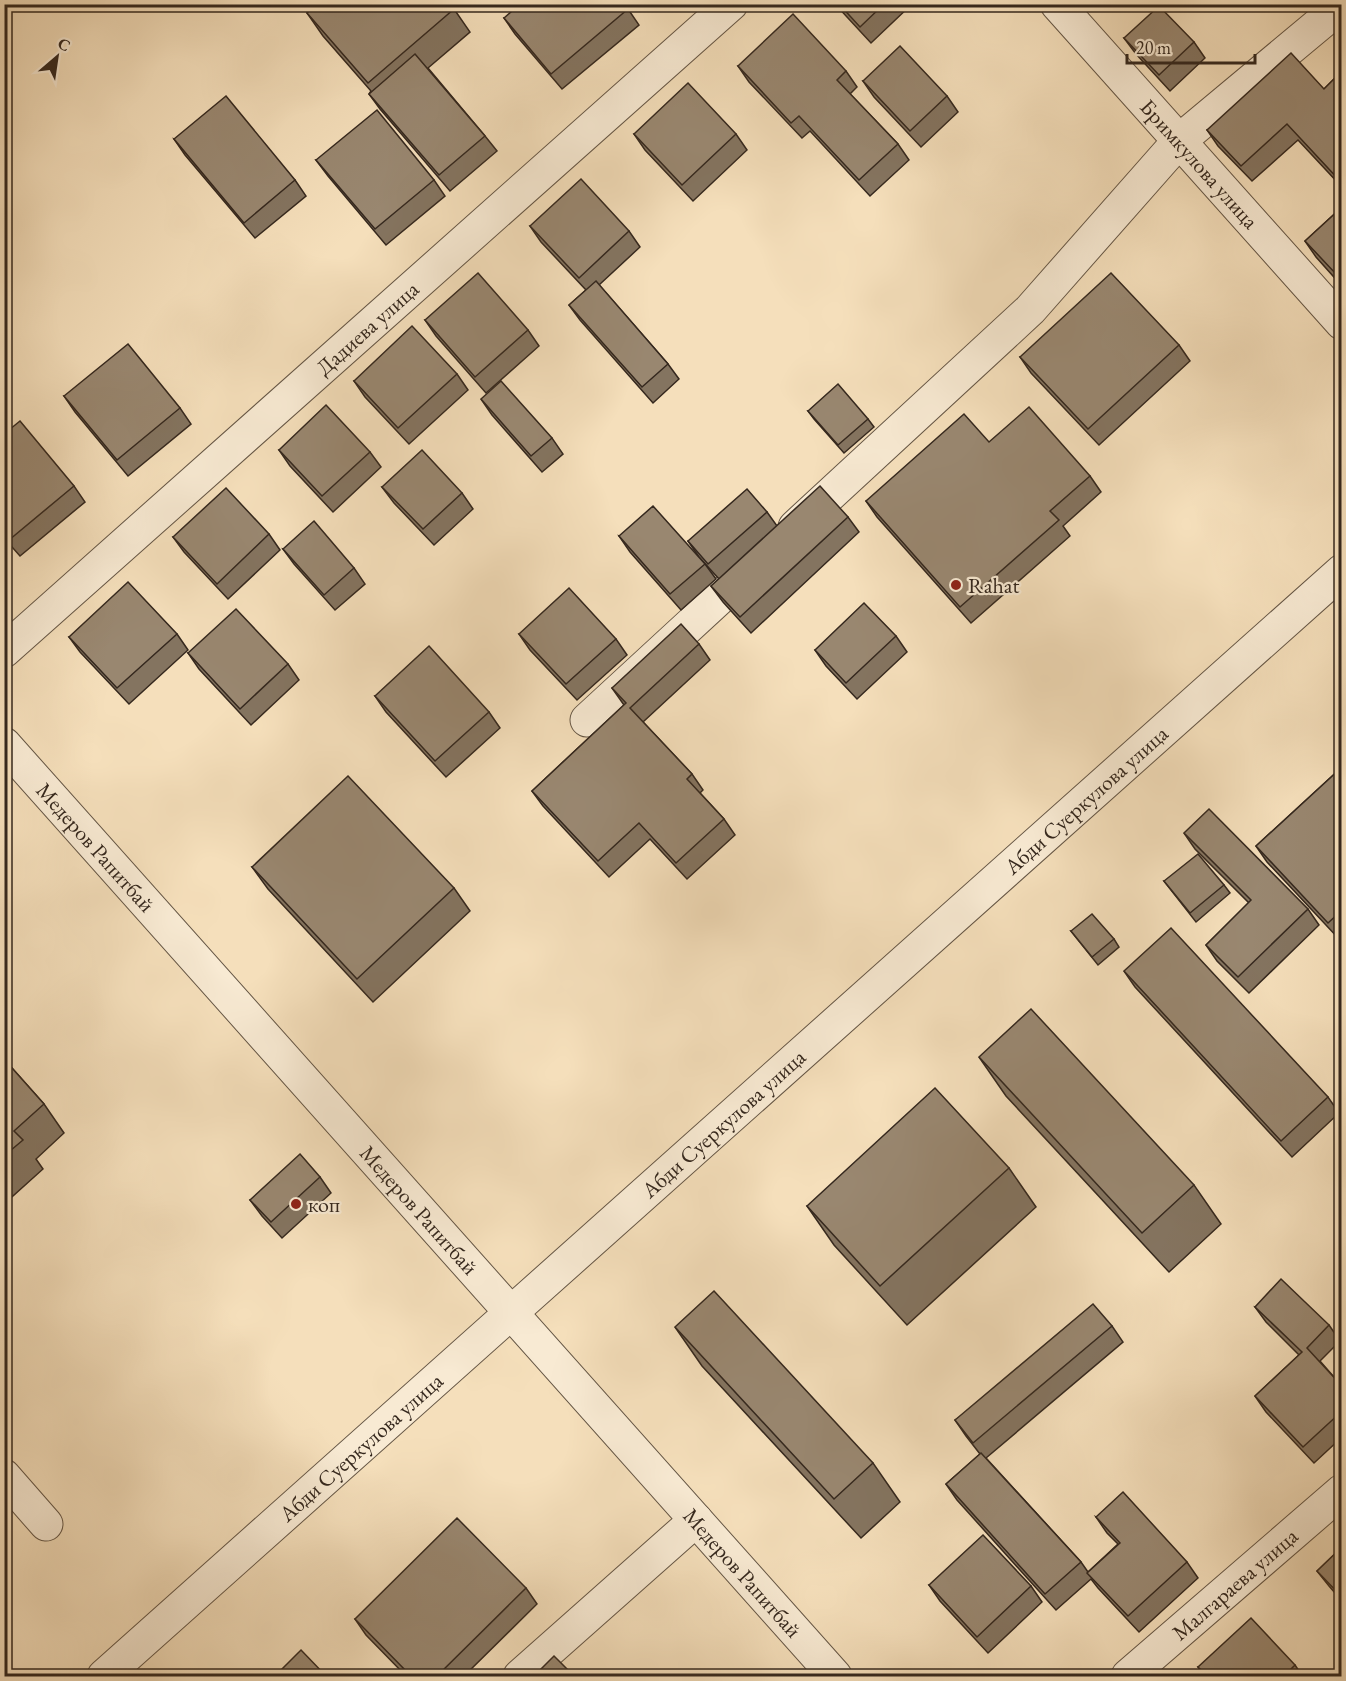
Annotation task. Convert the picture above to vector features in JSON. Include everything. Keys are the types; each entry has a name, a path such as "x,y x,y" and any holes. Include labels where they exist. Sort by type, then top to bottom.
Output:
{"street":[{"name":"Дадиева улица","path":"4,651 731,4"},
{"name":"Бримкулова улица","path":"1057,4 1341,323"},
{"path":"587,720 1030,310 1179,141 1341,5"},
{"name":"Абди Суеркулова улица","path":"104,1677 1341,571"},
{"name":"Медеров Рапитбай","path":"4,744 835,1677"},
{"path":"4,1476 46,1524"},
{"name":"Малгараева улица","path":"1128,1677 1341,1491"},
{"path":"520,1677 696,1520"}],"building":[{"path":"317,4 449,4 454,9 368,83 307,13"},
{"path":"520,4 623,4 628,9 551,74 504,18"},
{"path":"839,4 884,4 860,27"},
{"path":"1159,6 1194,42 1159,75 1124,38"},
{"path":"793,14 846,71 837,80 898,144 859,180 799,116 791,123 738,66"},
{"path":"900,46 947,96 910,131 863,81"},
{"path":"1291,53 1324,89 1341,72 1341,182 1287,124 1241,166 1207,130"},
{"path":"415,54 485,136 439,175 369,94"},
{"path":"688,83 736,134 682,185 634,134"},
{"path":"226,96 295,180 244,223 174,139"},
{"path":"377,110 434,180 375,229 316,160"},
{"path":"581,179 629,231 579,278 530,226"},
{"path":"1341,208 1341,269 1336,274 1305,241"},
{"path":"478,273 528,330 475,377 425,320"},
{"path":"1111,273 1179,345 1088,429 1020,357"},
{"path":"596,281 668,364 642,387 569,305"},
{"path":"412,326 457,374 398,428 354,381"},
{"path":"128,344 180,408 117,460 64,396"},
{"path":"501,381 552,438 531,456 481,399"},
{"path":"838,384 868,419 838,445 808,411"},
{"path":"326,405 370,452 322,496 279,450"},
{"path":"1029,407 1090,476 1050,511 1059,520 960,607 866,501 964,414 989,442"},
{"path":"20,421 74,486 9,540 4,535 4,434"},
{"path":"422,450 462,493 423,529 382,487"},
{"path":"820,486 848,517 740,617 711,586"},
{"path":"226,488 269,534 217,584 173,537"},
{"path":"747,489 767,512 708,564 688,541"},
{"path":"653,506 705,564 670,594 619,536"},
{"path":"314,521 354,568 324,595 283,549"},
{"path":"128,582 177,634 117,688 69,637"},
{"path":"569,588 616,639 566,684 519,634"},
{"path":"864,603 896,636 846,683 815,650"},
{"path":"236,609 288,664 240,709 188,653"},
{"path":"681,624 699,644 630,708 692,774 687,779 724,819 676,863 639,823 598,861 532,791 626,703 612,688"},
{"path":"429,646 489,712 435,761 375,696"},
{"path":"1341,768 1341,911 1328,923 1256,846"},
{"path":"348,776 454,888 357,979 252,867"},
{"path":"1209,809 1308,909 1238,977 1206,945 1251,900 1184,833"},
{"path":"1198,854 1224,885 1190,913 1164,881"},
{"path":"1092,914 1114,939 1092,957 1071,931"},
{"path":"1171,928 1328,1097 1281,1141 1124,971"},
{"path":"1031,1009 1194,1185 1142,1233 979,1057"},
{"path":"4,1059 44,1104 14,1131 23,1140 4,1156"},
{"path":"935,1088 1009,1168 880,1286 807,1206"},
{"path":"300,1154 320,1177 271,1222 250,1200"},
{"path":"1281,1279 1329,1325 1307,1348 1341,1385 1341,1412 1303,1447 1255,1396 1302,1352 1255,1307"},
{"path":"714,1291 873,1463 834,1499 675,1327"},
{"path":"1093,1304 1112,1326 973,1443 955,1420"},
{"path":"981,1453 1081,1562 1045,1594 946,1484"},
{"path":"1123,1492 1187,1562 1128,1616 1087,1573 1120,1543 1096,1517"},
{"path":"457,1518 526,1588 436,1677 412,1677 355,1619"},
{"path":"983,1535 1031,1586 977,1637 929,1585"},
{"path":"1341,1548 1341,1596 1317,1571"},
{"path":"1251,1618 1295,1665 1283,1677 1208,1677 1198,1667"},
{"path":"301,1650 327,1677 274,1677"},
{"path":"554,1656 575,1677 533,1677"}],"place":[{"name":"Rahat","path":"956,585"},
{"name":"коп","path":"296,1204"}]}
